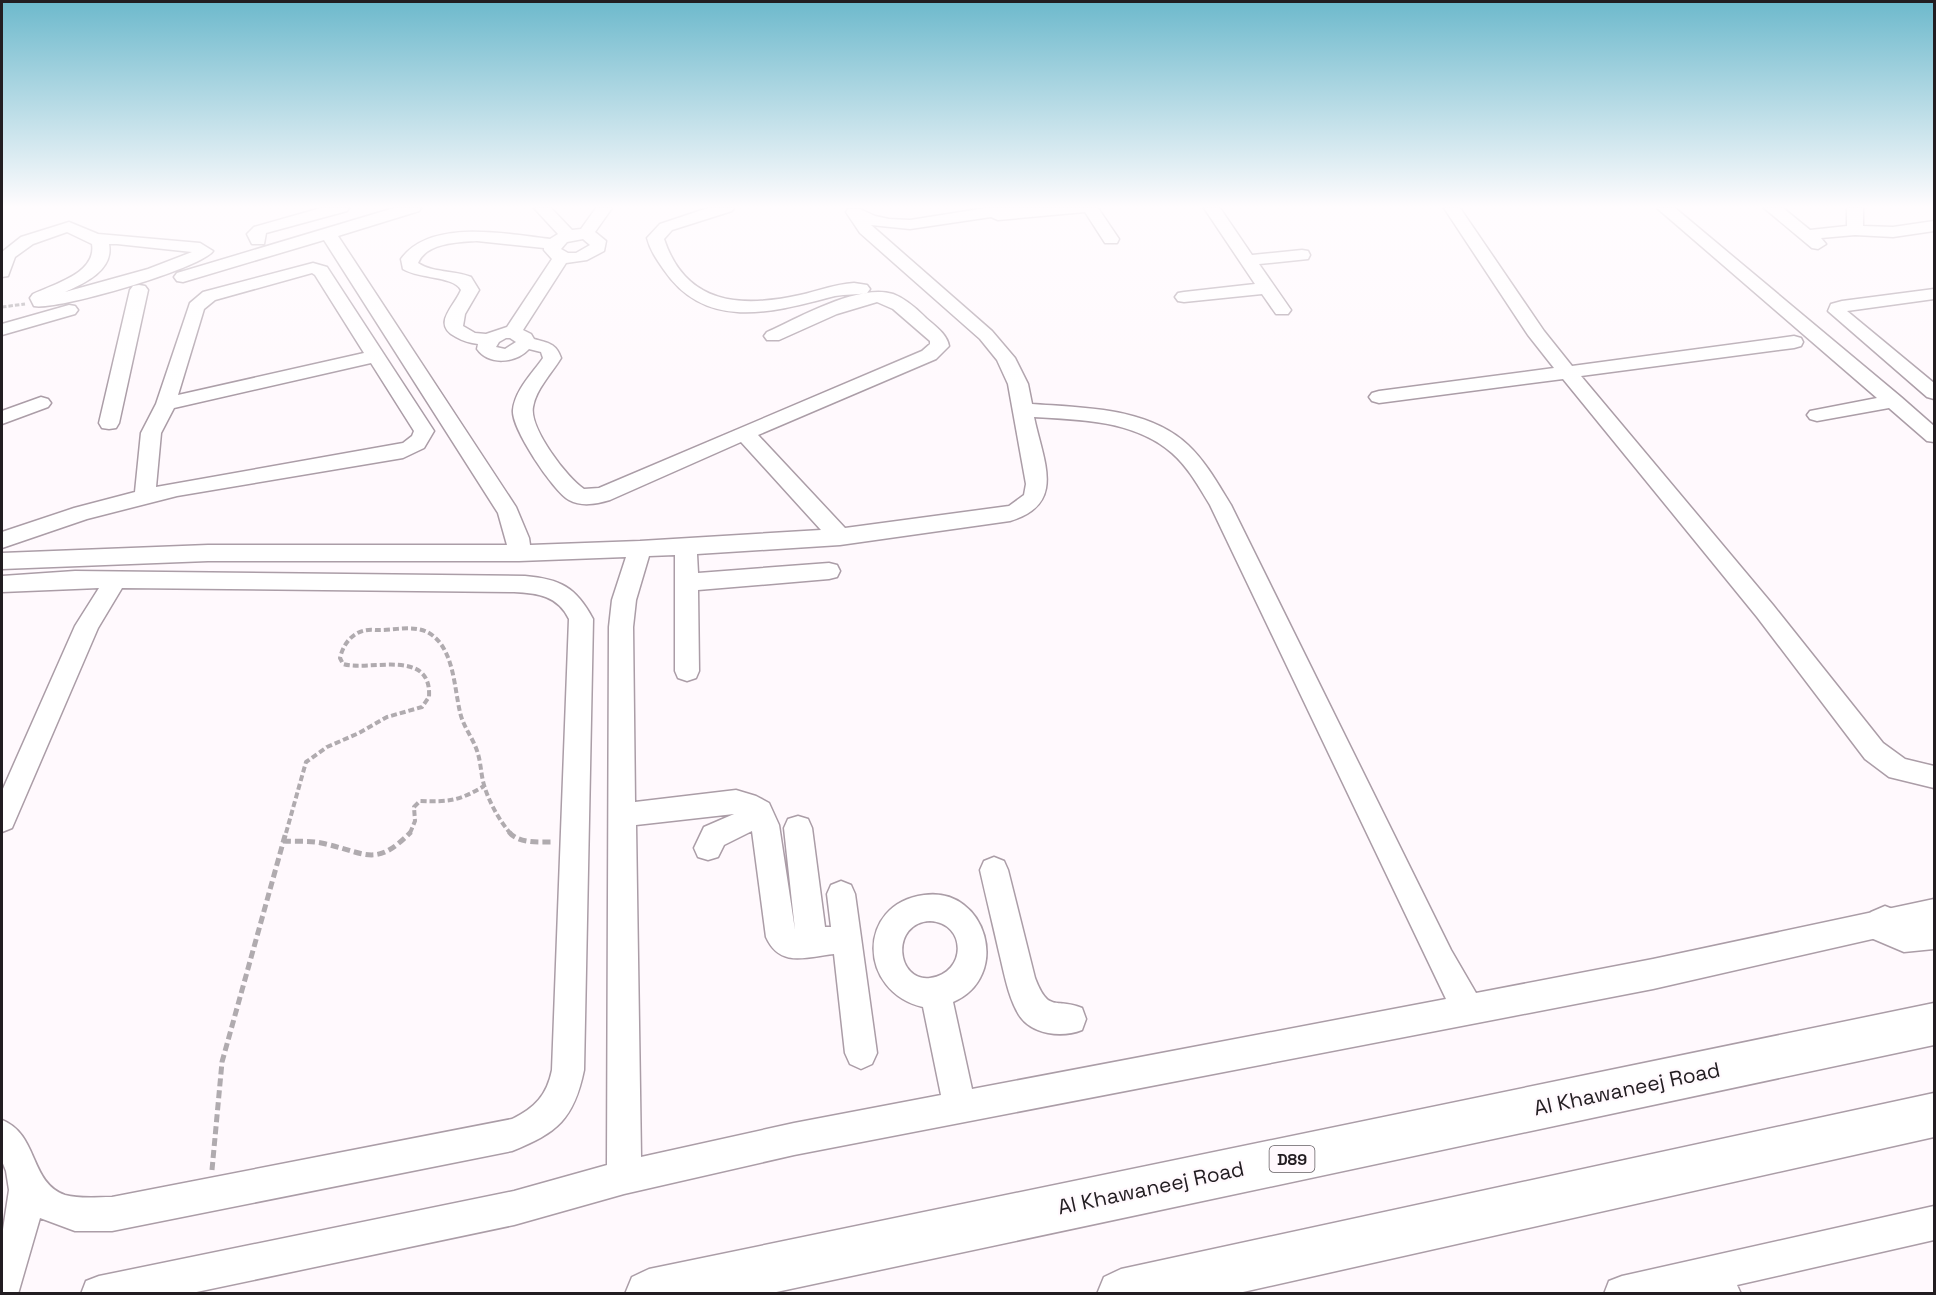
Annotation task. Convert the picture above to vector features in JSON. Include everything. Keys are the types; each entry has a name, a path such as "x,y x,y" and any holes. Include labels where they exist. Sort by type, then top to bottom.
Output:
{"highway":[{"path":"1885,925 1904,933 1935,930"},
{"name":"Al Khawaneej Road","path":"649,1293 1935,1024"},
{"path":"1121,1293 1935,1115"}],"street":[{"path":"93,268 38,301 48,302 167,268"},
{"path":"2,330 212,268"},
{"path":"351,268 508,512 516,532 519,553"},
{"path":"413,268 452,275 465,281 470,290 452,322 454,329 471,338 489,340 486,349 502,355 518,351 519,337 550,268"},
{"path":"519,337 549,350 552,358 524,399 521,417 568,488 581,496 601,495 793,414 936,351 940,346 935,336 893,301 864,290 849,289 798,301 753,308 731,307 699,297 687,290 671,268"},
{"path":"2,561 152,554 519,553 686,547 840,537 1010,513 1023,508 1035,498 1037,484 1013,371 997,346 911,268"},
{"path":"1254,268 1282,309"},
{"path":"1491,268 1566,372 1765,611 1874,751 1898,769 1935,777"},
{"path":"1736,268 1935,436"},
{"path":"2,540 82,513 145,497 231,479 403,451 415,446 422,438 424,430 321,271 308,269 219,292 196,306 166,404 149,441 145,497"},
{"path":"1184,297 1267,288"},
{"path":"109,423 139,290"},
{"path":"1933,295 1837,308 1837,311 1933,391"},
{"path":"773,336 859,300 877,296"},
{"path":"1379,397 1794,342"},
{"path":"166,404 376,356"},
{"path":"1816,415 1893,401"},
{"path":"2,418 40,403"},
{"path":"1023,410 1111,419 1137,425 1160,435 1179,448 1193,465 1220,505 1441,960 1468,1009"},
{"path":"744,433 840,537"},
{"path":"686,547 687,671"},
{"path":"624,1177 621,627 624,600 640,549"},
{"path":"236,580 249,553"},
{"path":"686,582 829,571"},
{"path":"2,584 75,579 514,584 551,588 565,596 575,606 581,619 568,1070 564,1092 552,1111 534,1127 512,1135 112,1214 77,1215 47,1206 27,1187"},
{"path":"2,820 87,626 115,580"},
{"path":"2,768 27,762"},
{"path":"623,815 736,802 745,803 759,811 765,825 781,938 789,945 812,943 886,954"},
{"path":"708,848 714,836 744,822 759,811"},
{"path":"798,828 812,943"},
{"path":"994,870 1020,978 1030,1005 1041,1015 1056,1020 1071,1019"},
{"path":"841,894 861,1053"},
{"path":"926,908 952,913 963,921 970,931 974,944 971,963 960,980 948,988 935,991 921,991 907,986 893,972 886,954 893,929 913,912 926,908"},
{"path":"99,1293 514,1208 624,1177 794,1139 1653,974 1885,925 1935,912"},
{"path":"974,944 1010,936"},
{"path":"935,991 960,1106"},
{"path":"2,1136 19,1157 27,1187 21,1226 2,1290"},
{"path":"1622,1293 1717,1283 1933,1224"}],"path":[{"path":"208,1195 222,1062 301,773 306,762 316,752 355,735 387,717 422,708 430,698 431,692 426,680 418,671 409,666 383,663 358,668 343,664 340,651 344,644 359,632 368,629 392,631 418,628 436,638 453,672 457,705 478,753 484,786 500,822 512,836 538,843 574,841"},
{"path":"283,841 324,843 360,855 383,854 395,848 412,831 415,821 414,807 420,801 451,802 462,799 484,786"}]}
